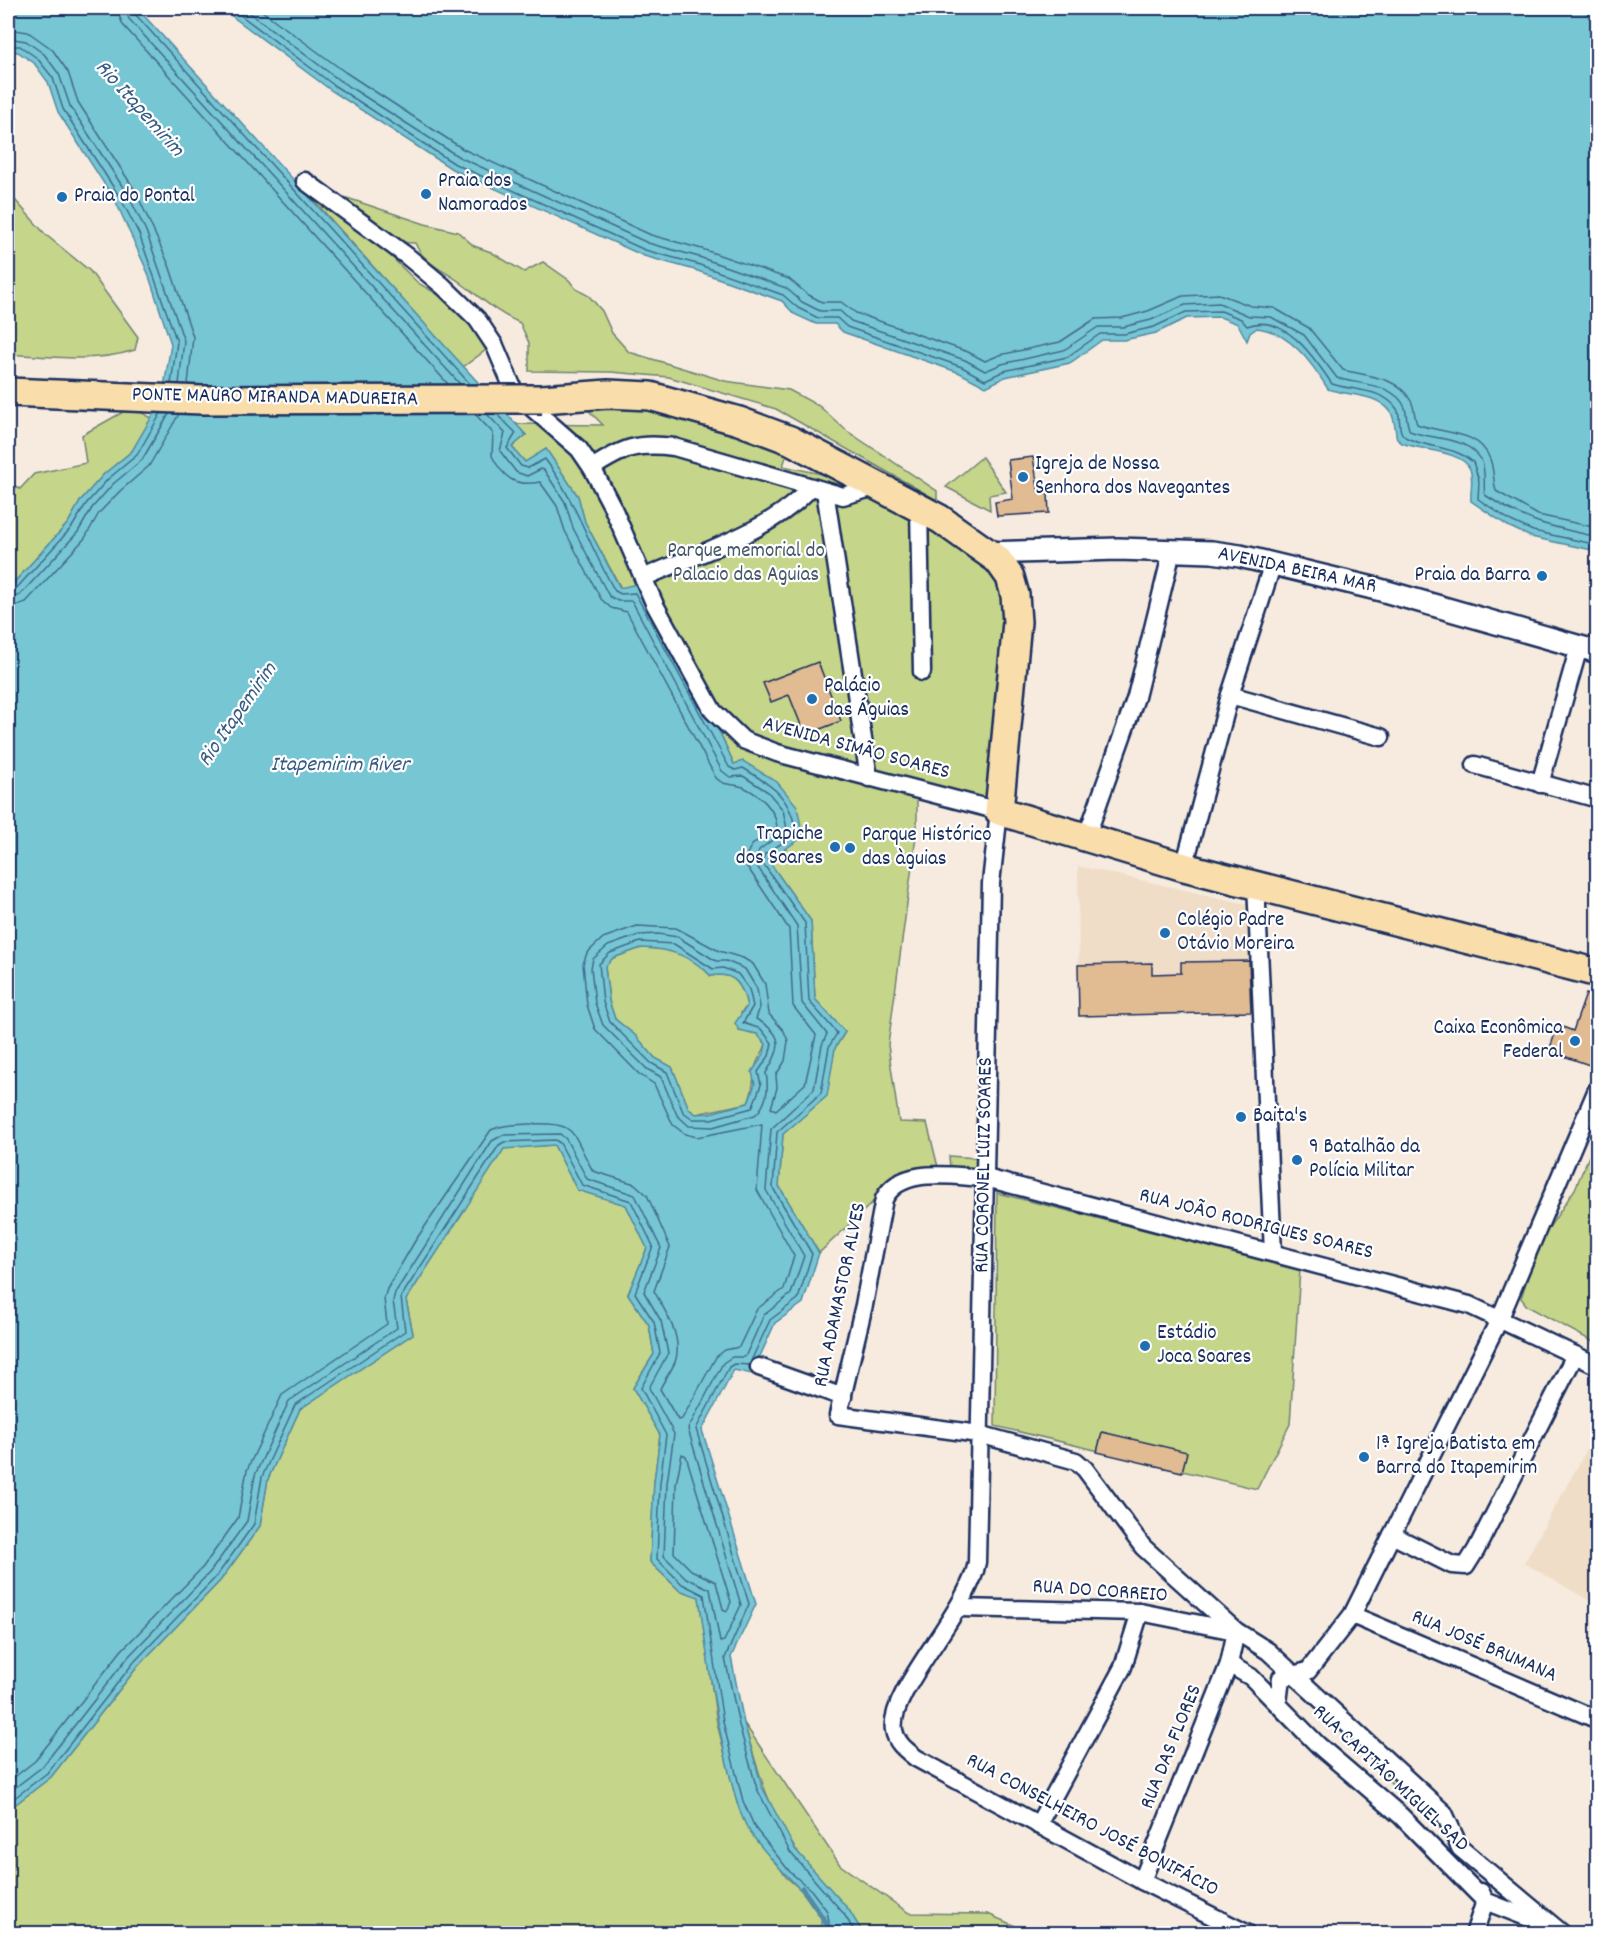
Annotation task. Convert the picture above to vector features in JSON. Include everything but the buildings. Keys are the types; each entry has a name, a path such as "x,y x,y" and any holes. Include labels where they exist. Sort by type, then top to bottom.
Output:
{"main road":[{"name":"PONTE MAURO MIRANDA MADUREIRA","path":"8,392 202,400 542,399 608,394 650,396 691,406 790,440 879,486"},
{"name":"RUA CORONEL LUIZ SOARES","path":"879,486 940,519 998,560 1010,577 1015,595 1017,622 999,811"},
{"path":"999,811 1184,867 1598,973"}],"street":[{"name":"AVENIDA SIMÃO SOARES","path":"305,181 407,256 466,308 495,346 515,393 579,449 612,506 643,578 713,711 743,740 759,747 869,778 999,811"},
{"path":"592,468 624,449 651,444 674,447 843,496 879,486"},
{"path":"643,578 771,521 818,489"},
{"path":"818,489 869,778"},
{"path":"919,507 922,672"},
{"name":"AVENIDA BEIRA MAR","path":"988,553 1056,550 1212,552 1273,563 1377,589 1588,649"},
{"path":"1086,838 1136,697 1172,551"},
{"path":"1184,867 1230,695 1273,563"},
{"path":"1540,784 1588,649"},
{"path":"1230,695 1381,737"},
{"path":"1475,765 1598,799"},
{"name":"RUA CORONEL LUIZ SOARES","path":"916,1758 897,1739 893,1722 917,1670 960,1608 975,1576 977,1562 991,883 999,811"},
{"path":"1256,884 1273,1253"},
{"path":"1278,1703 1281,1678 1308,1671 1352,1615 1500,1318 1598,1087"},
{"name":"RUA JOÃO RODRIGUES SOARES","path":"893,1188 915,1177 986,1178 1390,1282 1469,1305 1598,1366"},
{"name":"RUA ADAMASTOR ALVES","path":"838,1415 864,1305 879,1216 884,1199 893,1188"},
{"path":"1392,1534 1452,1565 1466,1566 1476,1551 1575,1355"},
{"path":"759,1367 843,1397"},
{"name":"RUA CAPITÃO MIGUEL SAD","path":"838,1415 979,1434 1076,1461 1085,1469 1143,1547 1236,1631 1268,1651 1290,1674 1444,1813 1460,1848 1560,1932"},
{"name":"RUA DO CORREIO","path":"960,1608 1140,1612 1236,1631"},
{"path":"1038,1825 1123,1667 1140,1612"},
{"name":"RUA JOSÉ BRUMANA","path":"1352,1615 1598,1720"},
{"path":"1229,1664 1236,1631"},
{"name":"RUA CAPITÃO MIGUEL SAD","path":"1229,1664 1251,1677 1318,1744 1401,1816 1485,1901 1560,1932"},
{"name":"RUA DAS FLORES","path":"1142,1881 1229,1664"},
{"name":"RUA CONSELHEIRO JOSÉ BONIFÁCIO","path":"916,1758 1142,1881 1248,1934"},
{"path":"1460,1848 1485,1901 1474,1934"}],"shaded area":[{"name":"Colégio Padre Otávio Moreira","path":"1078,866 1251,905 1253,1012 1079,1016"},
{"path":"1597,1431 1597,1605 1524,1563"}],"green space":[{"path":"309,176 418,283 458,306 486,350 463,367 301,186"},
{"path":"8,192 46,235 90,271 138,337 135,350 88,358 8,354"},
{"path":"344,197 425,224 458,232 474,246 491,252 524,272 543,262 569,280 576,289 589,296 602,311 612,333 629,352 725,381 789,390 819,406 847,431 937,491 937,500 776,409 669,377 611,372 529,371 529,343 520,323 496,310 429,261 415,243 402,242 383,233 371,217 344,200"},
{"name":"Parque Histórico das àguias","path":"593,399 716,421 787,454 783,466 879,486 998,560 1005,643 998,805 917,784 917,829 888,1045 899,1122 927,1123 938,1167 893,1177 871,1204 819,1253 779,1186 783,1134 826,1096 835,1048 845,1032 815,999 811,921 768,860 797,806 734,764 721,735 637,584 621,588 585,522 578,496 546,449 526,463 512,447 526,435 515,424 603,425 587,409"},
{"path":"123,403 152,418 132,451 104,474 81,500 68,523 8,589 8,482 20,489 34,474 86,463 82,435 123,412"},
{"path":"982,457 1006,492 989,495 990,510 946,487"},
{"path":"641,948 661,949 679,954 696,963 711,976 732,978 740,986 747,1006 741,1013 748,1032 757,1034 766,1044 755,1067 752,1092 748,1103 696,1114 689,1109 672,1067 655,1058 636,1036 615,1019 609,1001 605,966 613,958"},
{"path":"1597,1137 1597,1344 1527,1306 1521,1298 1540,1241 1575,1189"},
{"path":"554,1145 577,1190 626,1205 647,1248 628,1294 649,1325 654,1354 633,1388 660,1435 654,1482 650,1562 679,1590 699,1596 717,1723 737,1803 786,1877 806,1894 822,1915 820,1933 8,1934 8,1810 51,1777 138,1666 220,1581 260,1526 268,1479 300,1409 413,1334 406,1300 504,1148"},
{"path":"949,1156 977,1158 977,1173 950,1169"},
{"name":"Estádio Joca Soares","path":"997,1193 1300,1269 1290,1424 1257,1489 995,1426"},
{"path":"744,1723 840,1865 909,1913 988,1914 1031,1933 863,1933 847,1910 802,1858 785,1833 764,1787"},
{"path":"1390,1769 1420,1798 1421,1805 1416,1808 1385,1777 1385,1771"}],"water":[{"name":"Itapemirim River","path":"8,8 137,8 526,435 512,447 525,462 546,449 578,496 585,522 620,588 637,584 721,735 734,764 743,761 777,782 797,806 803,837 768,860 811,921 815,999 845,1032 835,1048 827,1096 783,1134 779,1186 819,1253 803,1303 775,1323 752,1374 734,1370 702,1430 756,1604 731,1657 744,1723 762,1787 795,1849 849,1910 863,1933 820,1933 822,1915 758,1843 740,1811 720,1728 699,1597 679,1590 650,1562 654,1482 660,1435 633,1388 654,1354 649,1325 628,1294 647,1248 626,1205 577,1190 554,1145 504,1149 406,1300 413,1334 300,1409 268,1479 260,1526 220,1581 138,1666 51,1777 8,1810 8,589 68,523 81,500 104,474 132,451 162,399 171,344 148,273 116,202 58,112 48,82 34,63 18,52 8,52","holes":["641,948 679,954 696,963 711,976 732,978 740,986 747,1006 735,1023 739,1030 757,1034 766,1044 764,1054 752,1072 755,1084 748,1103 710,1113 696,1114 689,1109 672,1067 655,1058 636,1036 615,1019 609,1001 605,967 613,958"]},
{"path":"221,8 1597,8 1597,551 1531,537 1508,526 1471,501 1472,477 1466,463 1450,455 1402,443 1397,439 1392,414 1384,405 1370,398 1328,389 1299,350 1290,342 1269,331 1257,328 1250,333 1247,341 1238,324 1220,317 1187,318 1156,333 1124,340 1102,340 1070,363 1005,377 986,387 960,373 843,332 835,324 816,324 794,314 782,301 695,270 644,256 452,169 332,91"}],"waterway":[{"path":"802,1888 834,1934"}],"place":[{"name":"Praia dos Namorados","path":"426,194"},
{"name":"Praia do Pontal","path":"62,197"},
{"name":"Igreja de Nossa Senhora dos Navegantes","path":"1023,477"},
{"name":"Praia da Barra","path":"1542,576"},
{"name":"Palácio das Águias","path":"812,699"},
{"name":"Trapiche dos Soares","path":"835,847"},
{"name":"Parque Histórico das àguias","path":"850,848"},
{"name":"Colégio Padre Otávio Moreira","path":"1165,933"},
{"name":"Caixa Econômica Federal","path":"1575,1041"},
{"name":"Baita's","path":"1241,1117"},
{"name":"9 Batalhão da Polícia Militar","path":"1297,1160"},
{"name":"Estádio Joca Soares","path":"1145,1346"},
{"name":"1ª Igreja Batista em Barra do Itapemirim","path":"1364,1457"}],"water label":[{"name":"Rio Itapemirim","path":"139,109"},
{"name":"Rio Itapemirim","path":"238,715"}],"park label":[{"name":"Parque memorial do Palacio das Aguias","path":"746,564"}]}
